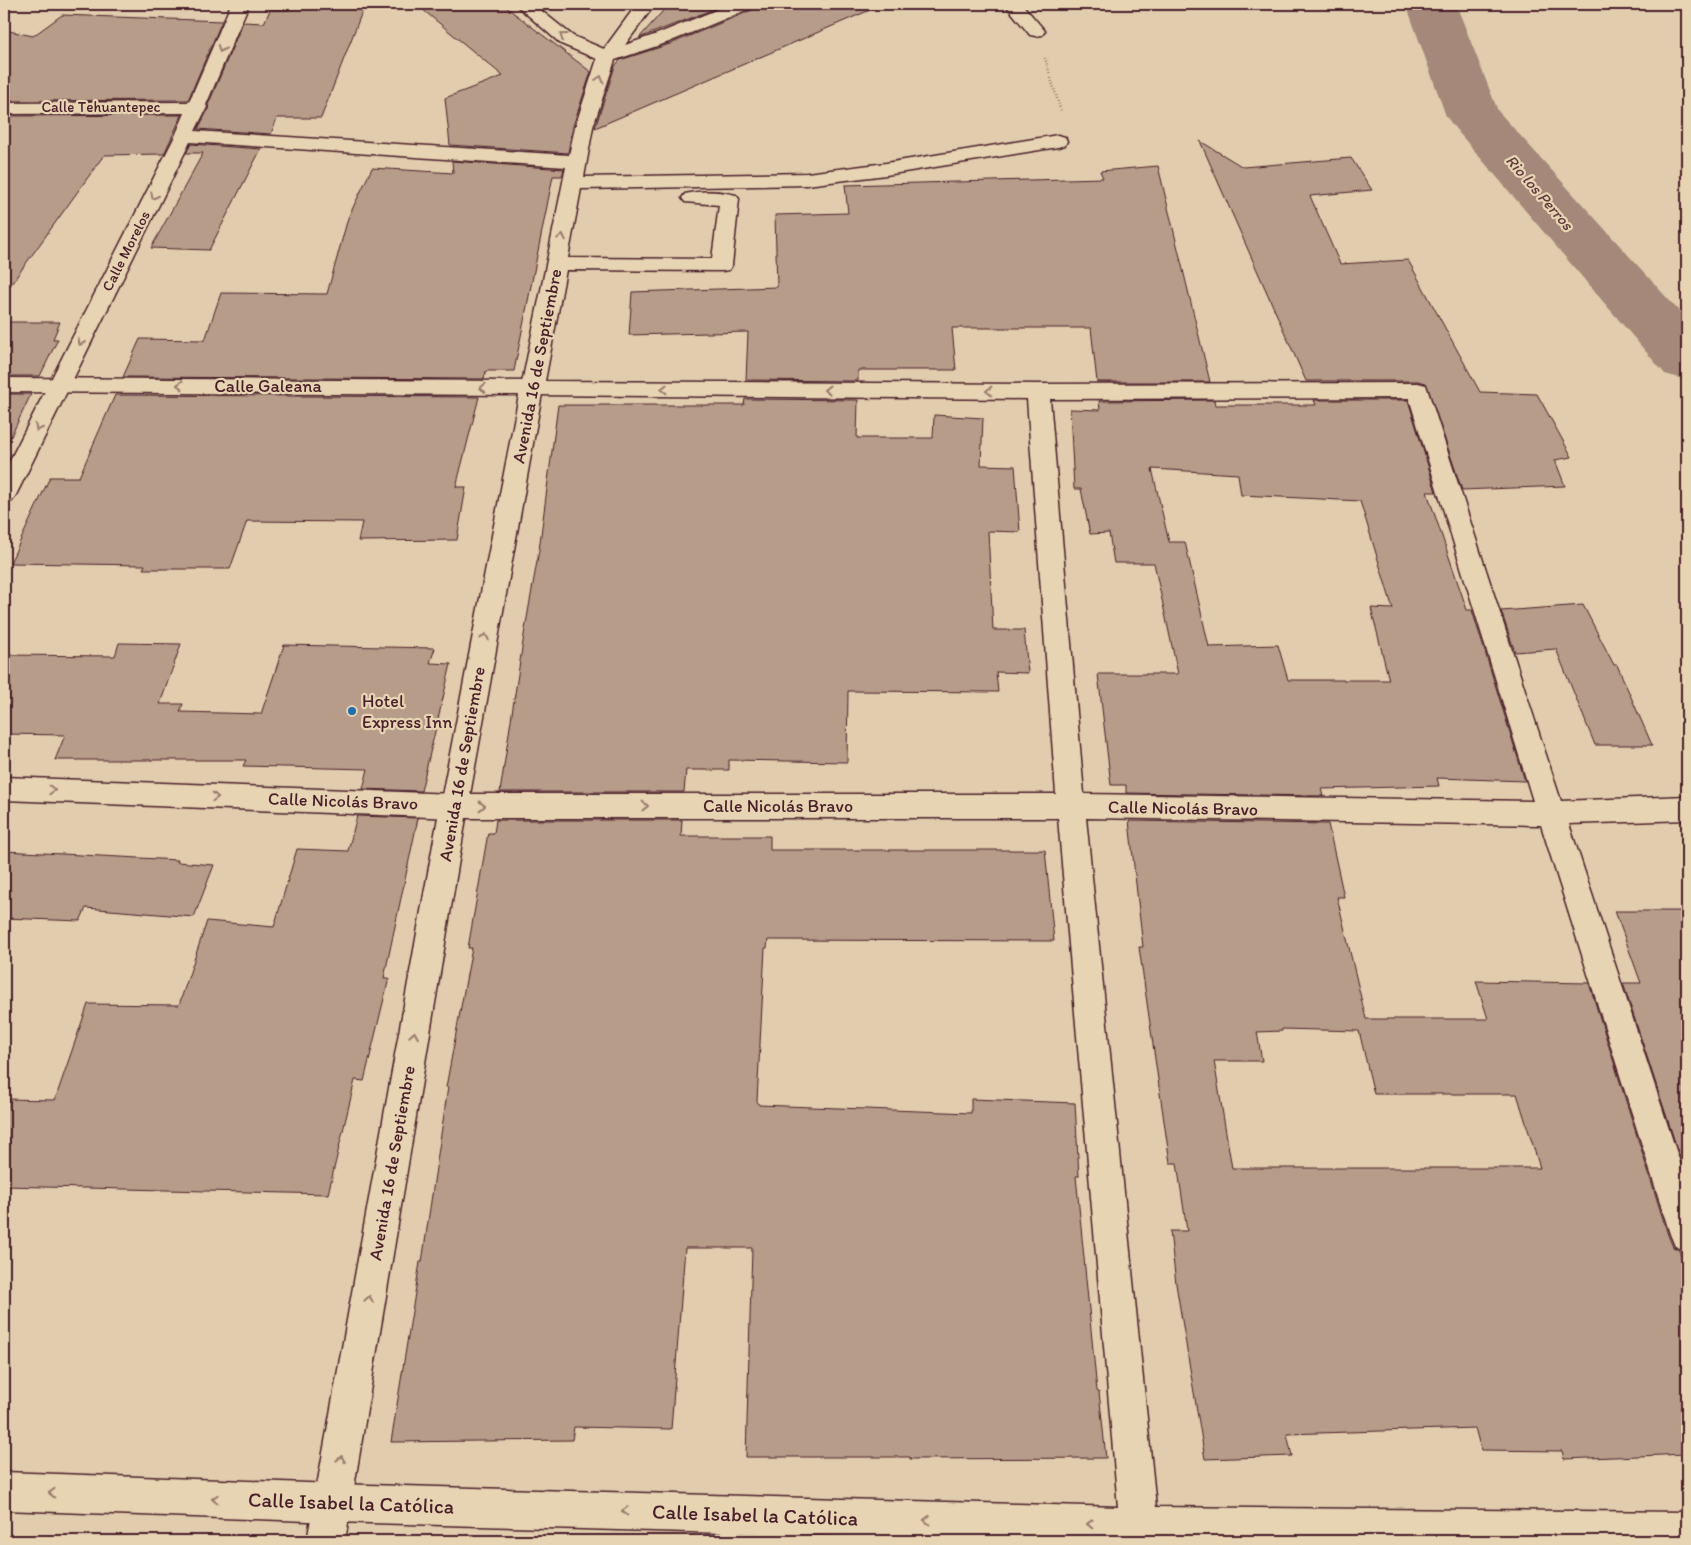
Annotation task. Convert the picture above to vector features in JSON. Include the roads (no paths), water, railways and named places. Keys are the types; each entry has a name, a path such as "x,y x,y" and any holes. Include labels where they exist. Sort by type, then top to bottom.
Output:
{"street":[{"name":"Calle Morelos","path":"4,495 198,107 240,4"},
{"path":"523,4 567,40 607,57 663,38 745,4"},
{"name":"Avenida 16 de Septiembre","path":"326,1541 454,806 572,183 584,127 607,57 646,4"},
{"path":"1013,4 1036,31"},
{"name":"Calle Tehuantepec","path":"4,108 198,107"},
{"path":"184,136 577,161"},
{"path":"572,183 807,179 886,169 1058,141"},
{"path":"556,264 722,265 729,199 607,195"},
{"name":"Calle Galeana","path":"4,385 1038,392 1418,390 1552,813"},
{"path":"1038,392 1071,806 1140,1534"},
{"name":"Calle Nicolás Bravo","path":"4,788 454,806 1071,806 1552,813 1687,808"},
{"path":"1552,813 1678,1179 1687,1234"},
{"name":"Calle Isabel la Católica","path":"4,1491 1140,1534 1687,1531"}],"waterway":[{"name":"Rio los Perros","path":"1431,4 1473,116 1687,359"}],"place":[{"name":"Hotel Express Inn","path":"352,711"}]}
